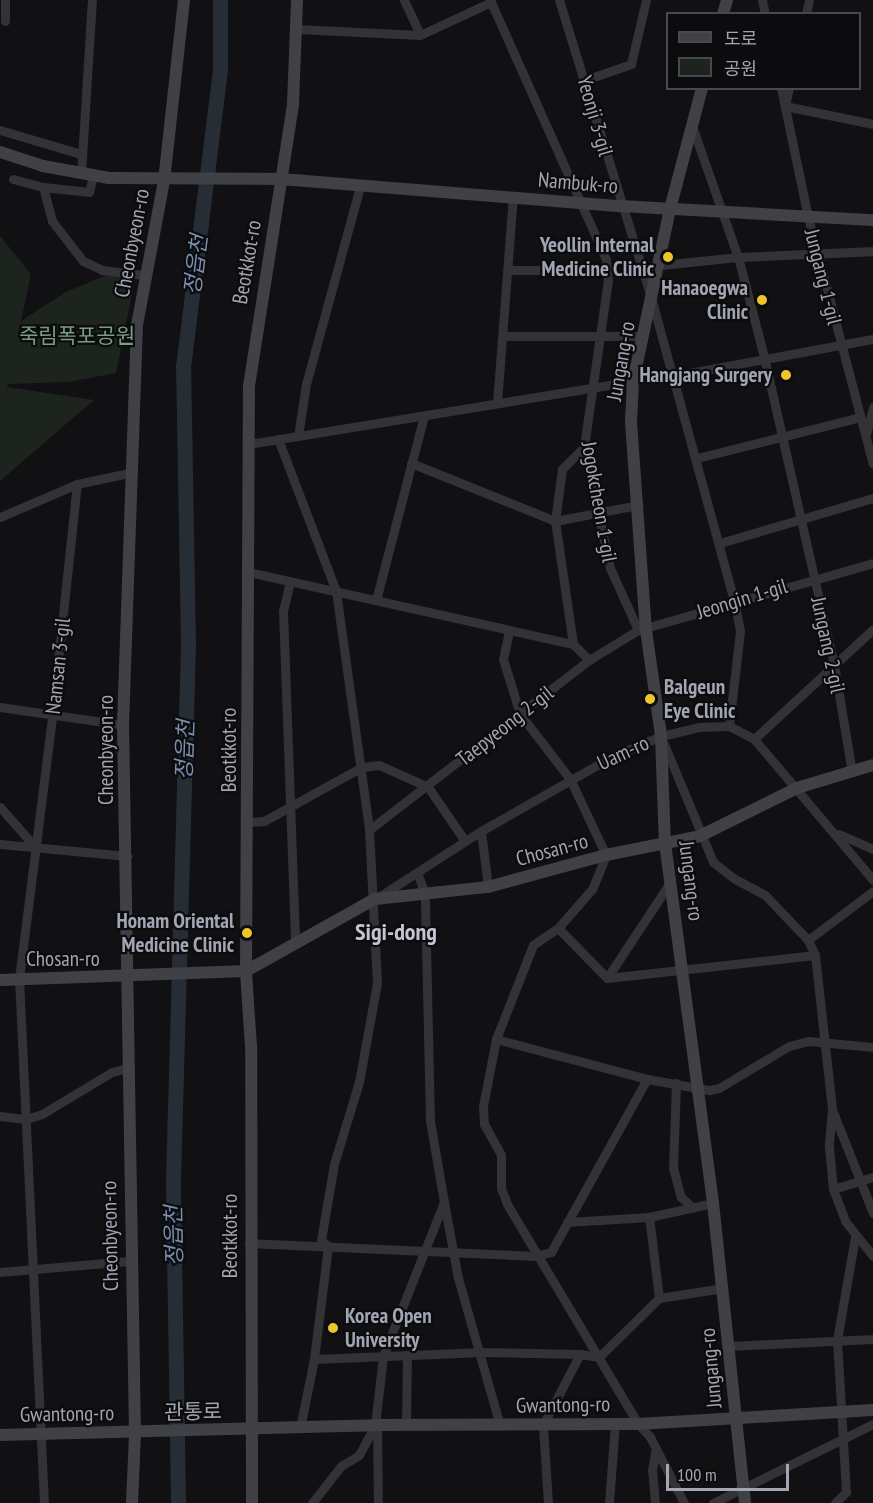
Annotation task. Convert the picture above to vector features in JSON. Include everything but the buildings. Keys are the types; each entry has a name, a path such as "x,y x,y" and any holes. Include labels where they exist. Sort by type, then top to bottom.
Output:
{"street":[{"path":"5,0 5,21"},
{"path":"13,179 43,187 89,192 83,174 81,154 92,0"},
{"name":"Cheonbyeon-ro","path":"132,1503 135,1433 129,1261 127,856 123,725 137,325 144,275 164,181 184,0"},
{"name":"Beotkkot-ro","path":"252,1503 253,1430 249,1243 251,1047 246,971 249,822 249,386 254,335 293,104 297,0"},
{"path":"404,0 420,35"},
{"name":"Yeonji 3-gil","path":"559,0 674,376 734,600 740,631 729,726"},
{"path":"585,80 631,64 646,0"},
{"path":"297,29 420,35 491,1"},
{"name":"Jogokcheon 1-gil","path":"491,1 583,202 607,270 602,335 584,447 610,568 642,630"},
{"name":"Jungang-ro","path":"701,90 670,209 661,265 633,381 631,422 638,505 642,630 661,736 665,843 713,1203 745,1503"},
{"name":"Jungang 1-gil","path":"781,90 808,217 839,343 873,464"},
{"path":"789,90 785,106 873,124"},
{"name":"Jungang 2-gil","path":"692,126 738,256 764,357 780,436 834,664 852,772"},
{"path":"0,130 81,154"},
{"name":"Nambuk-ro","path":"0,152 83,174 164,181 280,179 621,206 873,220"},
{"path":"71,190 83,174"},
{"path":"298,436 306,384 360,186"},
{"path":"43,187 52,221 83,261 102,270 144,275"},
{"path":"497,403 513,197"},
{"path":"661,265 738,256 873,251"},
{"path":"508,270 607,270"},
{"path":"503,336 643,336"},
{"path":"674,376 839,343 873,339"},
{"path":"249,444 633,381"},
{"path":"865,436 873,407"},
{"path":"376,600 424,416"},
{"path":"697,458 860,417"},
{"path":"278,439 336,591 362,766 375,899 377,983 359,1082 334,1164 321,1240 328,1246"},
{"path":"573,644 555,521 562,469 584,447"},
{"path":"411,463 555,521 638,505"},
{"path":"0,517 77,484 133,472"},
{"name":"Namsan 3-gil","path":"44,1503 18,979 52,717 77,484"},
{"path":"720,543 873,498"},
{"name":"Jeongin 1-gil","path":"642,630 734,600 873,562"},
{"path":"248,572 573,644 589,660"},
{"path":"290,581 283,611 292,802 295,945"},
{"path":"754,739 873,629"},
{"name":"Taepyeong 2-gil","path":"369,830 428,787 589,660 642,630"},
{"path":"509,631 503,658 520,714 570,779 606,855 592,889 558,928 533,945 496,1039 483,1106 484,1124 501,1155 501,1188 507,1204 638,1424 656,1448 684,1503"},
{"path":"0,707 52,717 123,725"},
{"name":"Uam-ro","path":"375,899 481,831 570,779 661,736 699,727 729,726 754,739 836,833 873,880"},
{"path":"661,736 700,836 713,862 765,895 808,940 815,955 832,1110 829,1147 833,1189 855,1237 873,1256"},
{"path":"249,822 264,821 292,802 362,766 379,765 428,787 465,841"},
{"name":"Chosan-ro","path":"0,980 127,978 246,971 375,899 488,887 606,855 700,836 797,788 873,765"},
{"path":"0,807 36,848"},
{"path":"481,831 488,887"},
{"path":"836,833 873,849"},
{"path":"0,844 127,856"},
{"path":"417,872 425,894 430,1121 454,1250 478,1352 500,1425"},
{"path":"607,978 670,881"},
{"path":"808,940 873,891"},
{"path":"558,928 607,978"},
{"path":"607,978 815,955"},
{"path":"496,1039 647,1079 697,1088 719,1088 772,1052 809,1041 873,1047"},
{"path":"0,1116 26,1119 42,1114 112,1072 127,1068"},
{"path":"249,1243 426,1248 536,1256 551,1252 647,1079"},
{"path":"676,1083 673,1168 681,1197 693,1208"},
{"path":"832,1110 873,1213"},
{"path":"833,1189 873,1177"},
{"path":"378,1503 376,1425 383,1356 444,1202"},
{"path":"567,1222 649,1217 713,1203"},
{"path":"649,1217 659,1298"},
{"path":"835,1503 846,1492 837,1340 855,1237"},
{"path":"300,1428 314,1359 328,1246"},
{"path":"0,1272 129,1261"},
{"path":"599,1357 659,1298 723,1288"},
{"path":"730,1346 873,1339"},
{"path":"314,1359 478,1352 580,1354 599,1357"},
{"path":"548,1503 543,1425 580,1354"},
{"path":"406,1425 407,1356"},
{"name":"Gwantong-ro","path":"253,1430 376,1425 638,1424 873,1410"},
{"path":"609,1503 615,1424"},
{"path":"713,1503 873,1424"},
{"path":"312,1503 342,1466 359,1455 376,1425"},
{"name":"관통로","path":"135,1433 253,1430"},
{"name":"Gwantong-ro","path":"0,1435 135,1433"},
{"path":"655,1503 652,1470 656,1448"}],"green space":[{"name":"죽림폭포공원","path":"0,236 31,274 21,321 66,292 110,274 135,278 116,373 68,382 8,384 7,387 94,400 0,481"}],"waterway":[{"name":"정읍천","path":"178,1503 173,1179 188,646 183,367 220,69 220,0"}],"place":[{"name":"Yeollin Internal Medicine Clinic","path":"668,257"},
{"name":"Hanaoegwa Clinic","path":"762,300"},
{"name":"Hangjang Surgery","path":"786,375"},
{"name":"Balgeun Eye Clinic","path":"650,699"},
{"name":"Honam Oriental Medicine Clinic","path":"247,933"},
{"name":"Korea Open University","path":"333,1328"}],"district":[{"name":"Sigi-dong","path":"396,932"}]}
